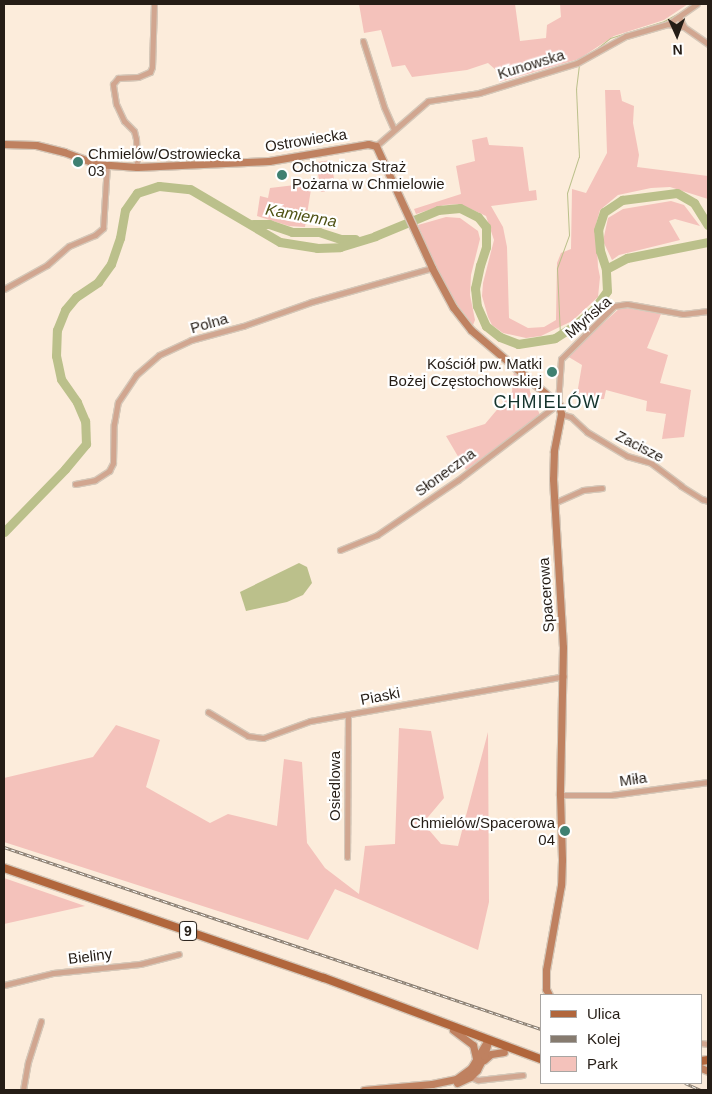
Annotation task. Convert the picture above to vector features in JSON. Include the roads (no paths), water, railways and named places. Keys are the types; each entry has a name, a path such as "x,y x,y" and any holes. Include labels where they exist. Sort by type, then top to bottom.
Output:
{"main road":[{"name":"9","path":"4,868 297,968 415,1013 504,1052 540,1065"},
{"name":"9","path":"415,1013 487,1043 540,1059"}],"street":[{"path":"137,167 134,131 124,121 116,104 114,84 118,78 138,78 150,72 152,68 154,4"},
{"name":"Kunowska","path":"376,146 394,128 428,101 479,93 580,62 616,41 668,24 697,4"},
{"path":"679,17 684,27"},
{"path":"668,24 684,27 708,44"},
{"path":"363,41 384,107 394,128"},
{"name":"Ostrowiecka","path":"4,144 51,148 107,165 137,167 269,161 368,144 376,146"},
{"path":"376,146 452,307 471,330 558,403"},
{"path":"4,289 46,264 69,246 95,235 103,228 107,165"},
{"name":"Polna","path":"75,484 96,480 109,471 113,463 114,424 118,402 136,374 159,355 192,340 243,326 311,302 432,268"},
{"name":"Młyńska","path":"558,403 561,359 614,306 627,304 680,314 708,311"},
{"name":"Spacerowa","path":"548,994 546,989 546,970 561,885 560,796 564,676 554,503 554,451 561,414 558,403"},
{"name":"Słoneczna","path":"340,550 377,535 458,480 558,403"},
{"name":"Zacisze","path":"561,414 571,417 587,432 627,456 651,463 688,490 708,501"},
{"path":"554,503 583,490 602,488"},
{"name":"Piaski","path":"208,712 256,738 279,733 310,721 564,676"},
{"name":"Osiedlowa","path":"347,857 348,715"},
{"name":"Miła","path":"560,796 611,795 708,782"},
{"name":"Bieliny","path":"4,984 53,973 140,964 179,954"},
{"path":"23,1090 28,1062 41,1021"},
{"path":"453,1030 473,1046 478,1061"},
{"path":"468,1076 487,1043"},
{"path":"478,1061 491,1054 504,1052"},
{"path":"364,1090 432,1084 468,1076 478,1080 523,1075"}],"waterway":[{"path":"591,53 610,38 664,21 682,11"},
{"path":"560,335 557,268 569,235 567,193 579,157 576,89 579,65"},
{"name":"Kamienna","path":"4,532 65,469 86,444 85,421 77,402 61,379 56,356 57,330 65,310 76,297 98,282 111,264 120,238 125,210 137,193 159,186 190,189 280,242 317,248 340,247 375,236 438,210 460,208 478,217 486,227 486,247 475,288 477,306 486,326 500,337 518,344 555,338 575,325 594,309 607,291 606,269 627,258 708,242"},
{"name":"Kamienna","path":"606,269 600,251 598,230 604,212 622,200 677,193 694,203 708,225"},
{"name":"Kamienna","path":"253,224 269,224 292,232 319,232 341,239 355,239"}],"railway":[{"path":"4,847 540,1029"},
{"path":"687,1084 701,1090"}],"place":[{"name":"Chmielów/Ostrowiecka 03","path":"78,162"},
{"name":"Ochotnicza Straż Pożarna w Chmielowie","path":"282,175"},
{"name":"Kościół pw. Matki Bożej Częstochowskiej","path":"552,372"},
{"name":"Chmielów/Spacerowa 04","path":"565,831"}],"district":[{"name":"CHMIELÓW","path":"547,402"}]}
